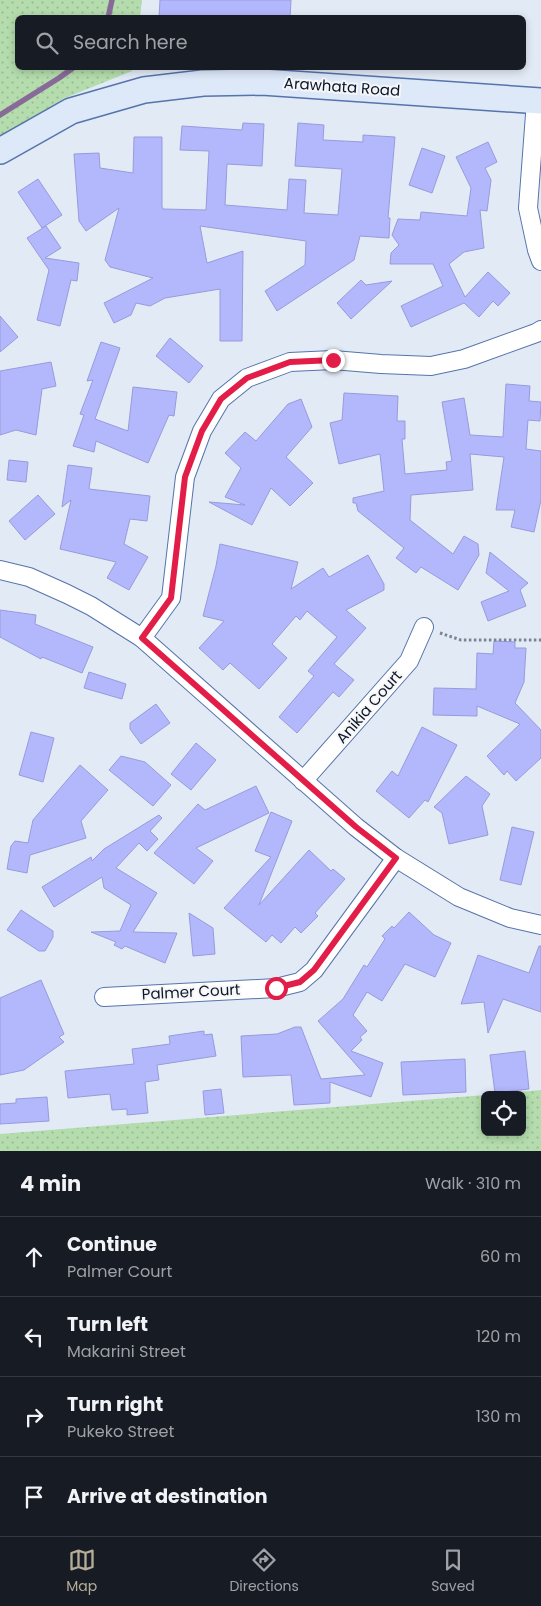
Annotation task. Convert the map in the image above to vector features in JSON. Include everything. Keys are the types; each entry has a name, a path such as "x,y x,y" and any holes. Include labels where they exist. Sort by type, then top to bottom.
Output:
{"main road":[{"name":"Arawhata Road","path":"0,151 71,111 144,90 203,83 262,82 538,101"}],"street":[{"path":"538,101 528,208 541,260"},
{"path":"142,638 171,598 185,477 202,431 221,399 247,378 290,362 333,360 430,366 464,359 536,334 541,330"},
{"path":"0,570 29,578 67,594 91,606 142,638 356,827 396,858 459,897 510,918 541,925"},
{"name":"Anikia Court","path":"303,781 409,661 424,627"},
{"name":"Palmer Court","path":"104,997 276,988 300,982 314,970 396,858"}],"path":[{"path":"424,627 461,640 541,640"}],"green space":[{"path":"0,0 142,0 140,15 15,15 15,70 132,71 65,98 0,137"},
{"path":"541,1090 541,1151 0,1151 0,1134 481,1095 481,1136 526,1136 526,1091"}],"building":[{"path":"160,0 291,0 290,15 159,15"},
{"path":"243,123 264,124 262,166 227,164 225,205 287,210 289,179 306,180 304,213 338,215 342,169 295,166 298,123 324,125 323,140 363,142 363,135 395,137 388,218 390,218 389,238 360,236 354,260 277,311 265,291 305,265 306,241 200,226 207,263 243,251 242,341 220,341 220,289 165,298 150,306 136,303 131,315 114,323 104,303 153,278 110,267 105,260 119,208 86,231 79,221 74,154 99,153 100,168 133,173 134,137 162,137 163,209 206,210 209,151 180,150 182,126 242,130"},
{"path":"488,142 497,162 485,168 491,180 487,211 480,210 484,248 464,252 449,264 465,297 488,272 510,293 498,306 493,301 479,317 464,303 411,327 401,306 443,286 433,264 390,264 391,253 399,245 392,235 398,219 420,220 421,212 467,216 471,188 456,157"},
{"path":"422,148 445,156 432,193 409,185"},
{"path":"38,179 62,215 42,228 18,192"},
{"path":"46,226 61,248 45,258 79,263 77,281 71,280 60,326 37,320 49,270 27,238"},
{"path":"361,280 366,285 392,281 351,319 337,303"},
{"path":"0,316 18,337 0,352"},
{"path":"170,338 203,366 189,383 156,356"},
{"path":"101,342 120,348 95,419 128,431 133,387 177,392 174,416 169,415 148,463 96,441 94,452 73,446 84,415 80,414 93,380 87,381"},
{"path":"51,362 56,386 42,389 36,435 16,430 0,435 0,371"},
{"path":"506,384 530,386 529,401 541,402 540,421 528,420 526,449 541,451 541,500 534,532 511,527 515,510 496,510 504,457 470,454 473,490 411,495 410,520 453,554 464,536 478,544 479,555 458,590 421,567 416,573 396,558 404,548 358,511 356,503 353,503 353,498 384,491 380,454 339,464 330,423 342,420 344,393 398,396 397,421 405,421 405,439 402,439 405,474 447,470 446,462 452,461 442,402 464,398 470,435 503,437"},
{"path":"301,399 312,427 286,457 313,483 290,506 271,488 252,525 209,502 245,505 225,497 241,468 225,453 245,432 256,441 288,404"},
{"path":"9,460 28,462 26,482 7,480"},
{"path":"68,465 92,468 89,489 150,496 147,521 130,519 124,544 148,557 129,590 107,578 116,562 60,549 71,500 62,507"},
{"path":"38,495 55,514 25,540 9,521"},
{"path":"220,544 298,562 291,589 323,568 329,577 368,555 384,584 384,590 346,610 366,628 334,664 354,680 339,697 333,692 297,733 279,717 314,676 308,671 337,637 307,611 300,620 296,616 272,644 287,658 259,689 230,663 223,670 199,648 224,621 203,616"},
{"path":"490,552 528,583 520,590 526,606 488,621 481,602 509,591 486,573"},
{"path":"0,610 36,615 35,624 93,647 82,673 42,657 41,659 0,637"},
{"path":"494,641 515,642 515,648 526,648 524,682 515,703 541,730 541,758 516,781 507,771 504,775 487,756 520,724 477,706 477,716 433,715 434,688 476,689 477,653 493,654"},
{"path":"89,672 126,684 122,699 84,688"},
{"path":"156,704 170,723 141,744 130,729 130,723"},
{"path":"422,727 457,745 428,802 425,800 409,818 376,791 392,771 398,776"},
{"path":"31,732 54,738 43,782 19,775"},
{"path":"196,743 216,760 191,790 171,774"},
{"path":"121,756 145,762 171,785 153,806 109,770"},
{"path":"80,765 108,790 81,821 86,838 30,855 27,873 7,869 11,846 15,841 28,843 33,820"},
{"path":"466,776 490,794 482,806 488,835 449,844 442,813 434,807"},
{"path":"256,786 269,813 196,848 213,861 194,884 154,853 198,804 205,810"},
{"path":"271,812 292,821 259,905 309,850 331,871 333,869 345,879 315,913 318,916 301,933 295,927 281,943 272,935 266,942 224,908 271,857 255,851"},
{"path":"159,815 162,818 150,831 158,839 147,851 139,843 116,868 157,893 133,932 177,933 165,963 125,946 122,949 114,945 116,942 91,932 120,931 131,905 104,888 102,877 54,907 42,887 91,857 92,861 104,849"},
{"path":"512,827 534,832 521,885 500,880"},
{"path":"21,910 53,931 53,937 45,951 39,951 7,930"},
{"path":"409,912 434,935 451,943 435,977 405,964 382,1001 367,992 353,1015 367,1031 360,1037 362,1040 351,1051 383,1063 371,1097 330,1082 330,1103 294,1105 291,1075 243,1077 241,1036 277,1034 295,1027 301,1027 321,1079 365,1075 318,1021 343,999 364,965 367,967 385,939 382,936 392,926 394,928"},
{"path":"189,913 213,928 215,954 193,956"},
{"path":"539,946 541,946 541,1012 503,999 488,1033 484,1002 461,1004 478,955 529,973"},
{"path":"41,980 64,1034 59,1037 64,1042 24,1070 0,1075 0,998"},
{"path":"204,1031 204,1035 212,1034 216,1056 157,1065 159,1080 145,1082 148,1113 127,1115 127,1109 112,1110 110,1094 68,1098 65,1071 134,1064 132,1049 170,1044 169,1036"},
{"path":"525,1051 529,1089 495,1091 490,1055"},
{"path":"465,1059 466,1092 403,1095 401,1062"},
{"path":"221,1089 224,1113 205,1115 203,1091"},
{"path":"47,1097 49,1121 0,1124 0,1104 16,1103 16,1099"}],"waterway":[{"path":"109,15 112,0"},
{"path":"0,115 70,70"}],"route":[{"path":"276,988 300,982 314,970 396,858 356,827 174,664 142,638 171,598 177,561 178,528 185,477 202,431 221,399 247,378 290,362 333,360"}]}
